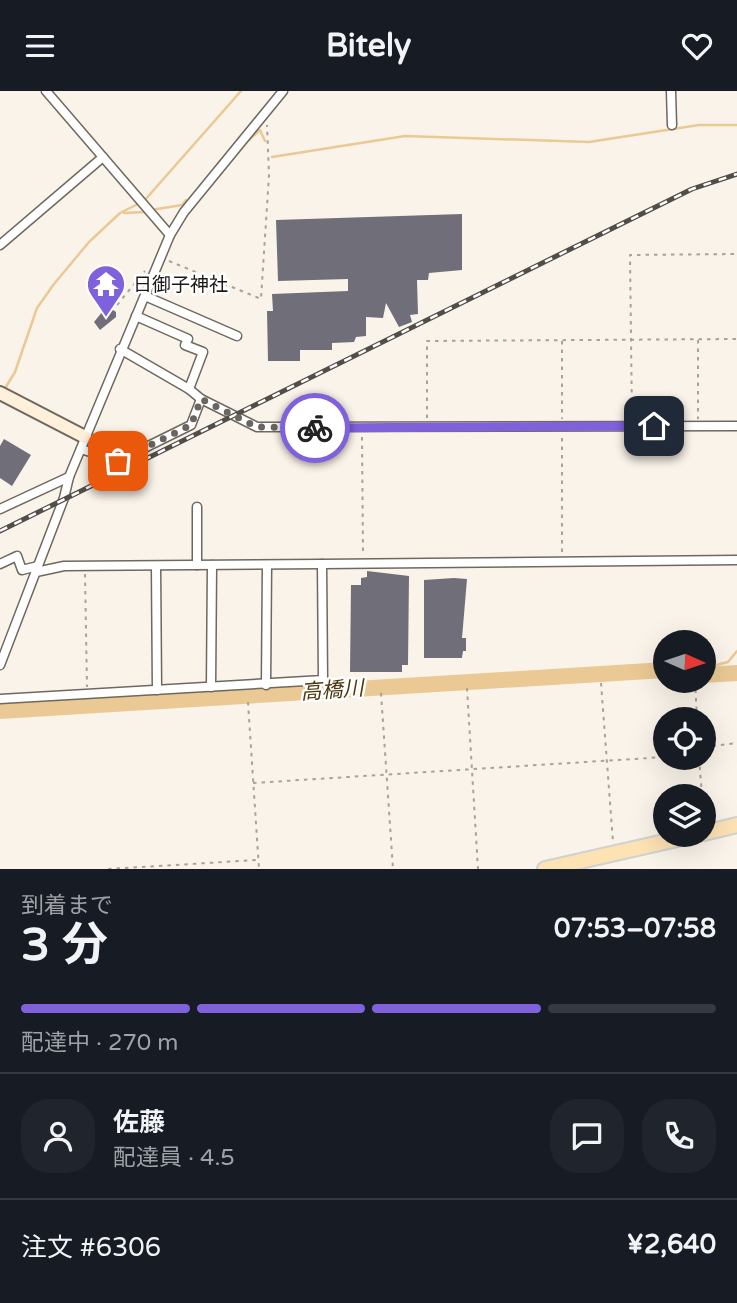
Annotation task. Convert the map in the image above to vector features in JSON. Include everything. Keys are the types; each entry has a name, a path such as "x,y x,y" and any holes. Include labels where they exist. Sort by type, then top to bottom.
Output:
{"main road":[{"path":"716,830 737,825"},
{"path":"545,869 653,844"}],"street":[{"path":"46,91 170,235"},
{"path":"0,665 69,477 120,349 170,235 184,212 284,91"},
{"path":"671,91 672,125"},
{"path":"0,245 103,157"},
{"path":"145,296 237,336"},
{"path":"135,316 188,339 185,345 203,352 189,389"},
{"path":"120,349 189,389 201,399 257,427 427,429 737,426"},
{"path":"3,395 118,461 191,425 201,399"},
{"path":"0,509 69,477"},
{"path":"197,507 197,565"},
{"path":"0,564 17,556 22,570 64,565 737,560"},
{"path":"211,687 212,565"},
{"path":"266,684 267,565"},
{"path":"0,699 323,680 322,565"},
{"path":"156,566 157,690"}],"path":[{"path":"117,305 156,258 162,258 261,299 269,175 267,125 261,119"},
{"path":"632,426 630,255 737,254"},
{"path":"698,339 698,426"},
{"path":"427,429 427,341 737,339"},
{"path":"562,340 562,562"},
{"path":"362,429 364,564"},
{"path":"85,566 87,694"},
{"path":"601,683 614,853"},
{"path":"467,688 478,869"},
{"path":"381,693 393,869"},
{"path":"248,702 259,869"},
{"path":"716,746 737,743"},
{"path":"253,783 653,758"},
{"path":"108,869 258,860"}],"building":[{"path":"462,214 462,270 429,273 428,280 417,280 418,314 410,315 412,322 399,327 386,303 383,318 366,317 366,336 356,337 354,342 332,343 332,350 300,350 300,361 268,361 267,311 273,311 272,294 348,291 348,279 278,281 276,220"},
{"name":"日御子神社","path":"107,306 116,312 116,317 100,330 94,322"},
{"path":"4,439 31,455 12,486 0,478 0,446"},
{"path":"367,571 409,576 408,665 402,665 402,672 350,672 351,585 361,585 361,578 367,577"},
{"path":"467,579 462,638 466,638 466,651 463,651 462,658 424,658 424,580"}],"waterway":[{"path":"4,390 15,372 37,308 54,284 89,242 120,213 144,201 241,91"},
{"path":"272,157 405,136 589,142 699,125 737,125"},
{"path":"249,140 260,130 265,141"},
{"path":"151,210 182,205 186,200"},
{"path":"124,213 145,212"},
{"path":"716,665 728,662 737,651"},
{"name":"高橋川","path":"0,711 653,671"},
{"name":"高橋川","path":"716,674 737,673"}],"railway":[{"path":"0,531 692,189 737,174"}],"way so far":[{"path":"118,461 191,425 201,399 257,427 315,428"}],"place":[{"name":"日御子神社","path":"106,318"}],"route":[{"path":"315,428 654,426"}]}
